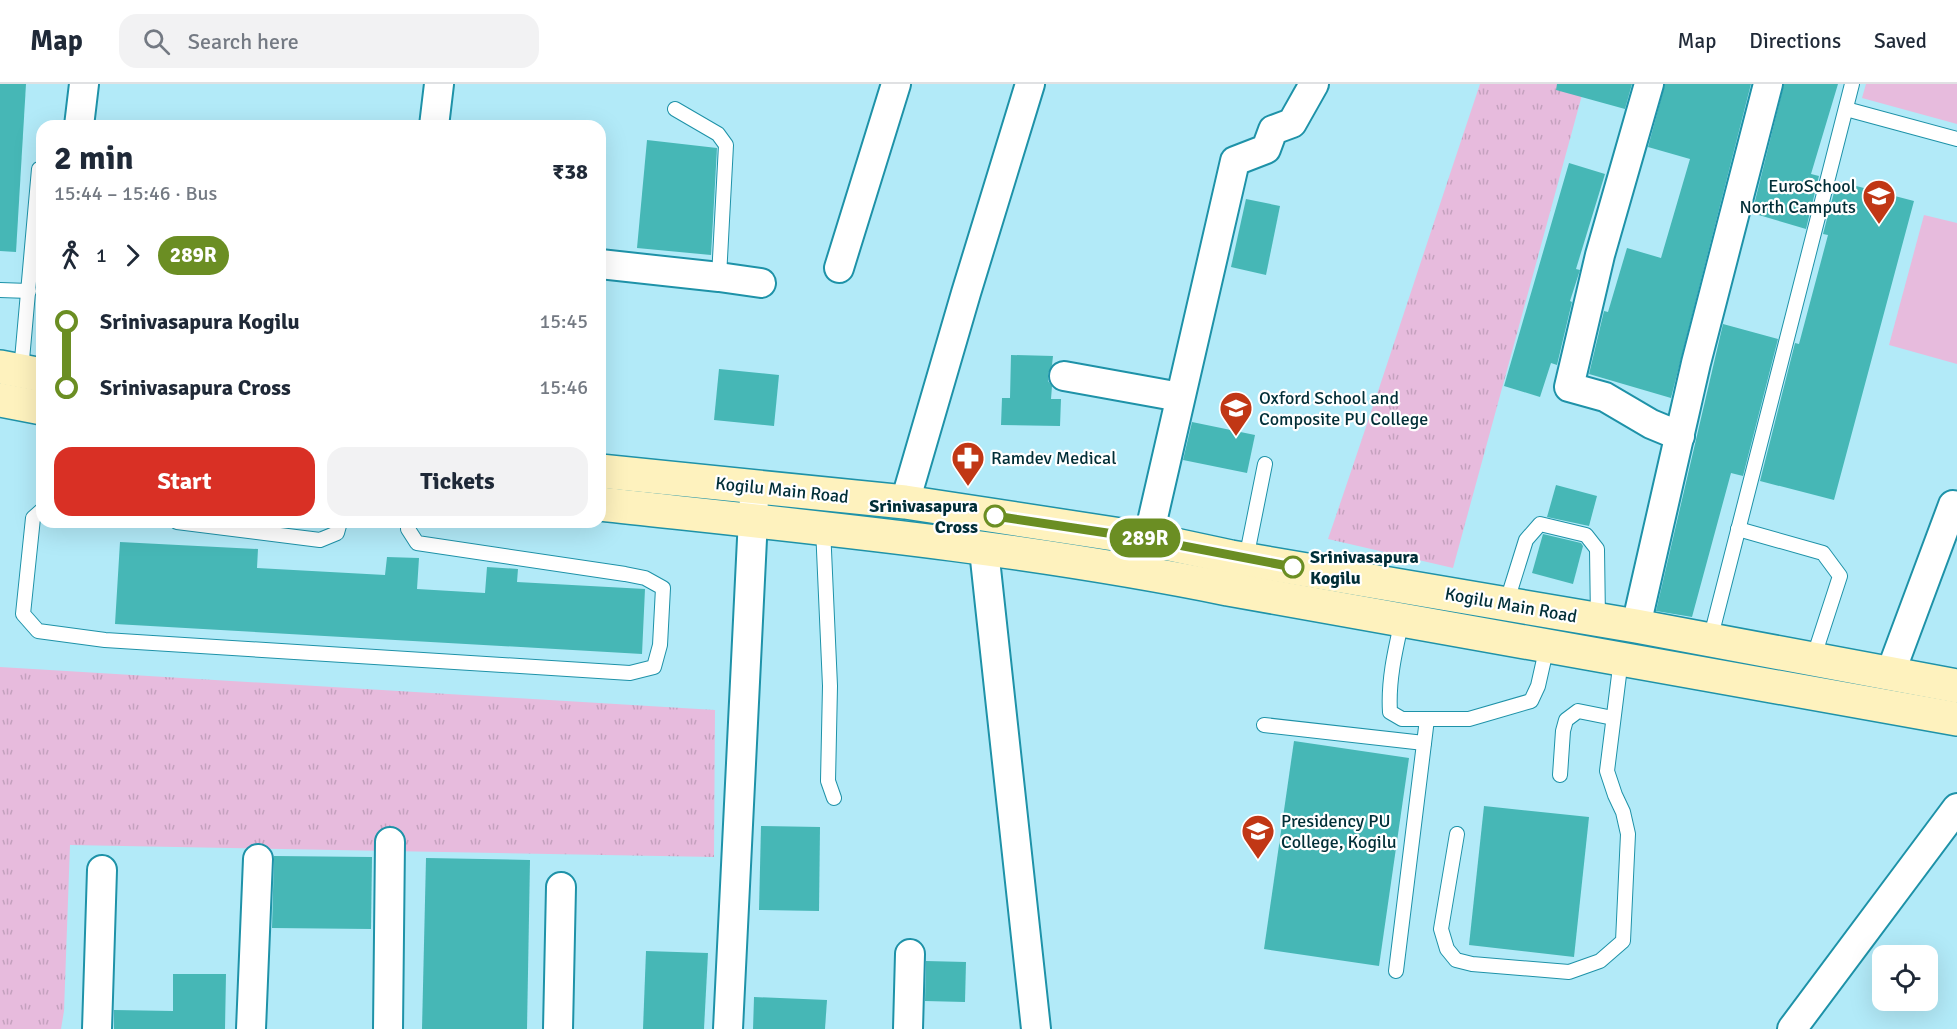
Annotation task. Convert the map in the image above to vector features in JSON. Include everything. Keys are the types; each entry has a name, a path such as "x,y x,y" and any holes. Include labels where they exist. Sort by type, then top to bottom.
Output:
{"main road":[{"path":"0,400 36,407"},
{"name":"Kogilu Main Road","path":"606,472 905,502 1147,539 1246,559 1636,626 1957,686"},
{"name":"Kogilu Main Road","path":"606,505 823,528 1141,572 1957,719"}],"street":[{"path":"80,120 84,84"},
{"path":"435,120 439,84"},
{"path":"839,268 896,84"},
{"path":"905,502 1030,84"},
{"path":"1141,572 1235,161 1266,149 1273,130 1292,123 1314,84"},
{"path":"1649,84 1600,255 1569,387 1605,396 1652,424 1680,436"},
{"path":"1636,626 1696,363 1768,84"},
{"path":"606,265 761,283"},
{"path":"1064,376 1180,397"},
{"path":"728,1029 754,488"},
{"path":"1890,674 1953,505"},
{"path":"984,550 1036,1029"},
{"path":"1792,1029 1957,808"},
{"path":"388,1029 390,842"},
{"path":"250,1029 258,859"},
{"path":"97,1029 102,870"},
{"path":"558,1029 561,887"},
{"path":"908,1029 910,954"}],"lane":[{"path":"1710,640 1852,84"},
{"path":"675,109 718,134 726,145 719,277"},
{"path":"1846,110 1957,139"},
{"path":"21,371 36,210"},
{"path":"0,290 30,291"},
{"path":"1246,559 1265,464"},
{"path":"36,515 33,518 23,614 38,631 105,640 618,672 654,667 660,645 663,588 645,578 625,574 417,543 408,528"},
{"path":"1506,604 1526,540 1540,524 1586,535 1597,549 1598,620"},
{"path":"225,528 320,540 337,534 338,528"},
{"path":"823,528 830,686 828,781 834,798"},
{"path":"1738,529 1823,553 1840,576 1813,659"},
{"path":"1402,620 1389,693 1390,712 1402,719 1469,719 1531,701 1538,686 1547,646"},
{"path":"1457,834 1441,929 1447,948 1456,960 1472,964 1569,972 1600,961 1623,941 1628,834 1623,812 1607,771 1621,659"},
{"path":"1560,775 1566,720 1578,711 1613,718"},
{"path":"1396,971 1427,719"},
{"path":"1263,725 1424,743"}],"green space":[{"path":"1480,84 1585,84 1453,568 1328,539"},
{"path":"1866,84 1957,84 1957,124 1862,98"},
{"path":"1924,215 1957,223 1957,364 1889,345"},
{"path":"0,667 715,710 714,857 70,845 64,1011 61,1029 0,1029"}],"building":[{"path":"0,84 26,84 16,252 0,251"},
{"path":"1557,84 1632,84 1625,109 1556,90"},
{"path":"1665,84 1751,84 1671,398 1589,374 1604,311 1608,312 1627,248 1661,258 1690,159 1648,147"},
{"path":"1784,84 1838,84 1811,174 1819,176 1806,229 1752,213"},
{"path":"647,140 717,148 711,255 637,248"},
{"path":"1569,163 1605,174 1576,269 1580,270 1570,301 1572,302 1557,365 1551,363 1540,397 1504,386"},
{"path":"1837,181 1914,201 1834,500 1760,481 1795,343 1799,344 1828,235 1823,234"},
{"path":"1246,199 1280,206 1266,275 1231,267"},
{"path":"1723,324 1778,339 1743,476 1731,473 1692,617 1656,611"},
{"path":"1011,355 1053,356 1048,381 1052,386 1051,399 1061,399 1060,426 1001,425 1002,398 1010,398"},
{"path":"719,369 779,375 774,426 714,420"},
{"path":"1192,422 1255,435 1247,473 1183,460"},
{"path":"1556,485 1597,496 1589,526 1547,517"},
{"path":"1543,534 1581,543 1583,546 1573,584 1532,573"},
{"path":"120,542 258,549 257,568 385,575 387,557 419,558 417,589 485,593 487,567 518,569 517,582 645,589 642,654 115,624"},
{"path":"1294,741 1409,758 1379,966 1264,949"},
{"path":"1484,806 1589,817 1574,957 1469,945"},
{"path":"761,826 820,827 819,911 759,910"},
{"path":"274,856 372,857 371,929 272,928"},
{"path":"426,858 530,860 527,1029 422,1029"},
{"path":"646,951 708,953 704,1029 643,1029"},
{"path":"926,961 966,962 965,1002 925,1001"},
{"path":"173,974 226,974 225,1029 114,1029 114,1010 173,1011"},
{"path":"754,997 827,1000 825,1029 753,1029"}],"bus line":[{"name":"289R","path":"995,516 1147,539 1293,567"}],"place":[{"name":"EuroSchool North Camputs","path":"1879,225"},
{"name":"Oxford School and Composite PU College","path":"1236,437"},
{"name":"Ramdev Medical","path":"968,487"},
{"name":"Srinivasapura Cross","path":"995,516"},
{"name":"Srinivasapura Kogilu","path":"1293,567"},
{"name":"Presidency PU College, Kogilu","path":"1258,860"}]}
